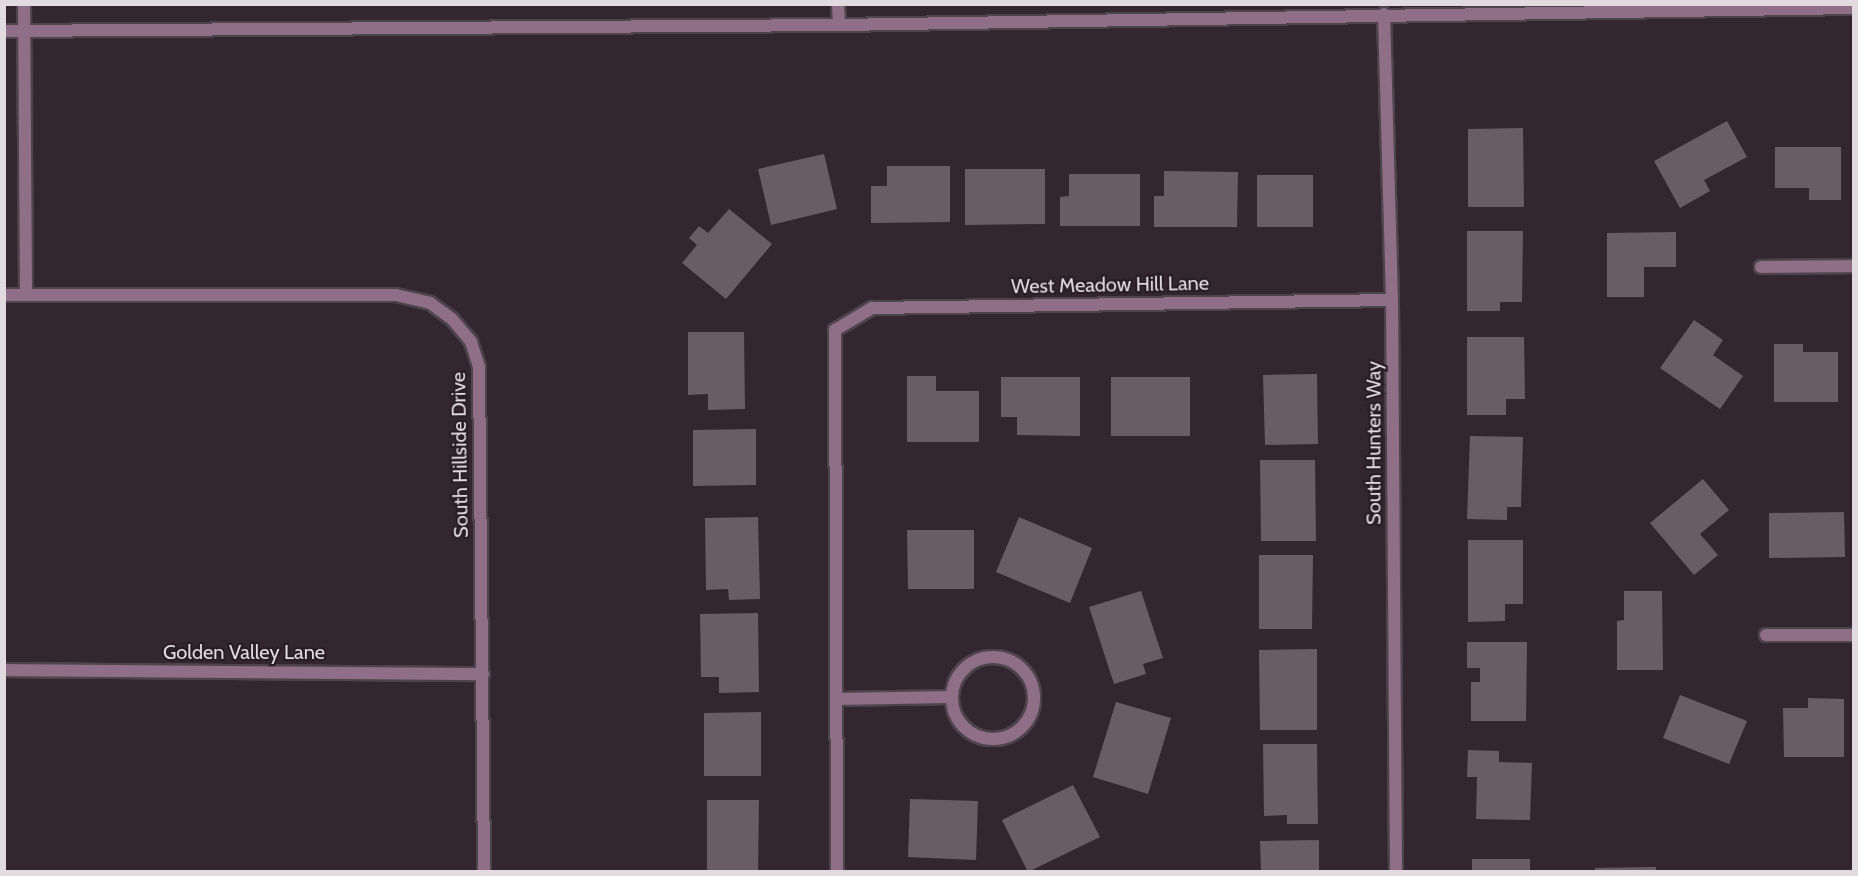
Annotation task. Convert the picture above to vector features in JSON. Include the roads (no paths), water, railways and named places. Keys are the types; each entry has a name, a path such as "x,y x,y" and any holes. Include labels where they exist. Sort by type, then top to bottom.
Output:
{"street":[{"path":"24,4 26,295"},
{"path":"838,4 839,25"},
{"path":"4,31 839,25 1384,14 1854,8"},
{"name":"South Hunters Way","path":"1384,14 1392,300 1396,872"},
{"path":"1761,267 1854,266"},
{"name":"South Hillside Drive","path":"4,295 396,295 430,303 453,319 471,342 479,367 484,872"},
{"name":"West Meadow Hill Lane","path":"836,699 835,330 872,308 1392,300"},
{"path":"1766,635 1854,635"},
{"path":"993,657 1018,665 1032,686 1034,699 1031,713 1013,734 985,738 961,724 952,697 960,673 981,658 993,657"},
{"name":"Golden Valley Lane","path":"4,670 483,674"},
{"path":"837,872 836,699 952,697"}]}
